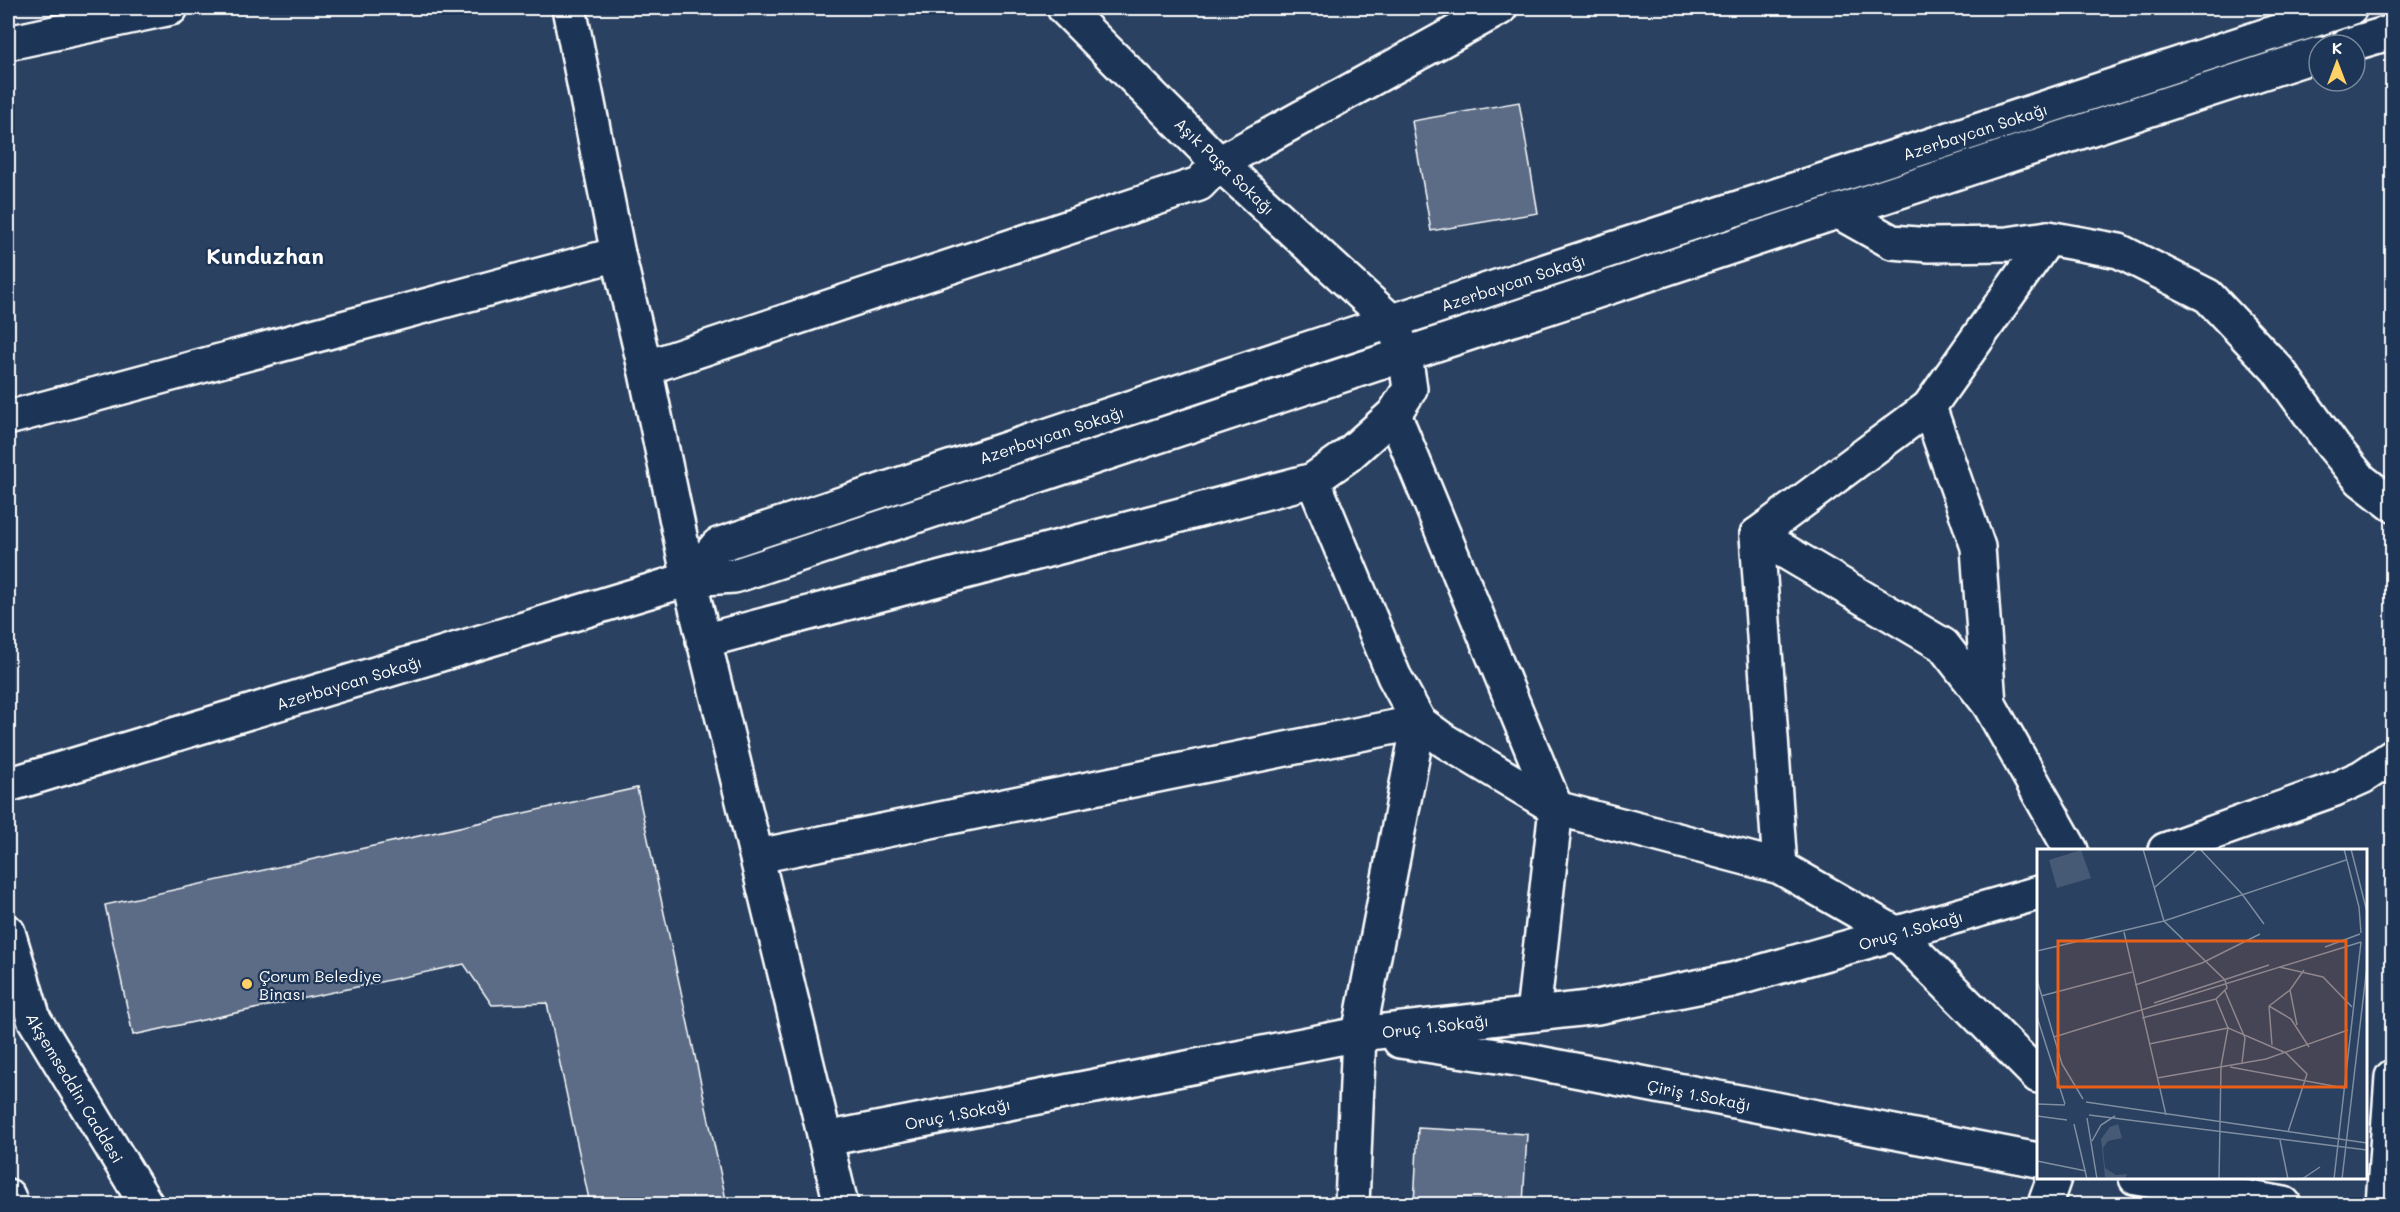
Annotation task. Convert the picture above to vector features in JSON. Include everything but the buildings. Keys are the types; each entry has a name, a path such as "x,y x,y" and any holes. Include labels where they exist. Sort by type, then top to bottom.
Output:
{"street":[{"path":"8,44 171,8"},
{"path":"569,8 618,254 645,369 689,579 841,1204"},
{"name":"Aşık Paşa Sokağı","path":"1064,8 1219,163 1391,321"},
{"path":"645,369 1199,184 1219,163 1500,8"},
{"name":"Azerbaycan Sokağı","path":"689,579 718,545 1391,321 2350,8"},
{"path":"2367,39 2392,32"},
{"name":"Azerbaycan Sokağı","path":"8,785 689,579 734,576 2307,58"},
{"path":"1837,211 1892,242 1929,245 1996,244 2048,238 2119,251 2208,296 2278,370 2333,447 2361,480 2392,504"},
{"path":"1757,536 1929,407 2048,238"},
{"path":"8,418 618,254"},
{"path":"704,641 1313,480 1347,456 1394,414 1410,389 1405,354 1391,321"},
{"path":"1929,407 1978,547 1989,704"},
{"path":"1394,414 1556,808 1533,1014"},
{"path":"1313,480 1394,676 1419,722 1445,741 1556,808 1780,867 1897,934 2037,1075"},
{"path":"1757,536 1943,645 1989,704 2070,849"},
{"path":"1757,536 1780,867"},
{"path":"758,856 1419,722"},
{"path":"1352,1204 1359,1035 1419,722"},
{"path":"2168,849 2335,789 2362,777 2392,757"},
{"name":"Oruç 1.Sokağı","path":"826,1139 1359,1035 1597,1007 1732,980 2037,893"},
{"name":"Akşemseddin Caddesi","path":"8,932 34,1019 146,1204"},
{"name":"Çiriş 1.Sokağı","path":"1359,1035 1523,1060 2037,1160"},
{"path":"2383,1204 2392,1077"},
{"path":"2045,1204 2054,1179"},
{"path":"2142,1179 2284,1204"},
{"path":"8,1196 11,1204"}],"place":[{"name":"Çorum Belediye Binası","path":"247,984"}],"district":[{"name":"Kunduzhan","path":"265,255"}]}
